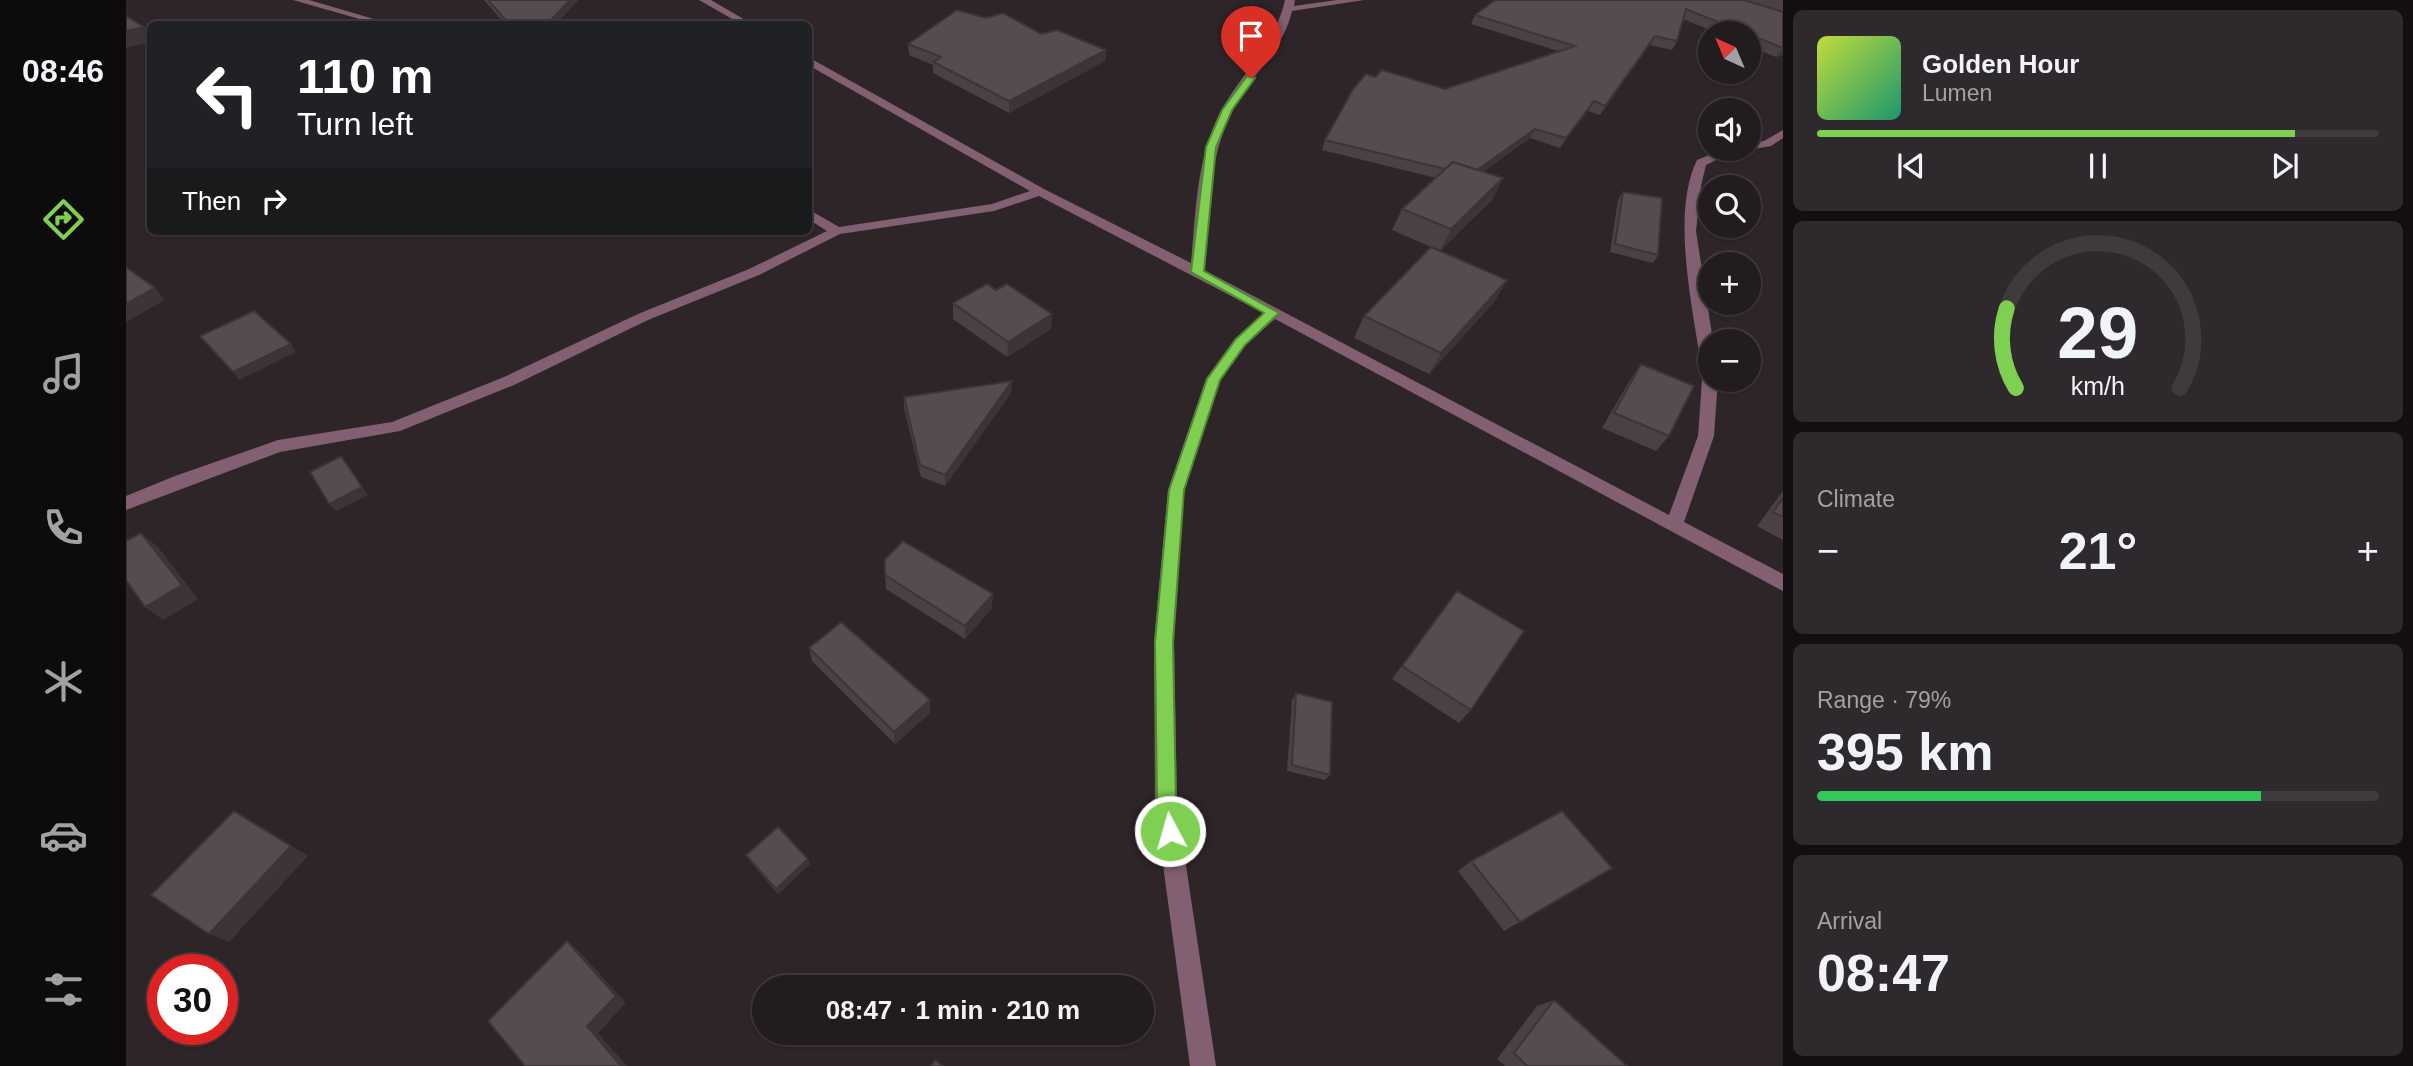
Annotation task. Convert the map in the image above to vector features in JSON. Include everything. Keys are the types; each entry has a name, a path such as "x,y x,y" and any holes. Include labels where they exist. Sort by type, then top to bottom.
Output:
{"street":[{"path":"298,0 375,21"},
{"path":"705,0 742,21"},
{"path":"1198,272 1211,147 1227,110 1275,39 1289,4 1359,0"},
{"path":"812,62 1040,192 1198,272 1783,583"},
{"path":"1767,144 1783,133"},
{"path":"1761,145 1783,150"},
{"path":"1704,329 1690,231 1695,186 1700,163 1705,161"},
{"path":"126,503 181,480 278,446 394,427 509,382 643,317 754,272 837,231 995,208 1040,192"},
{"path":"812,215 837,231"},
{"path":"1203,1066 1166,805 1164,642 1177,490 1214,379 1240,342 1273,313"},
{"path":"1674,526 1706,436 1709,392"}],"building":[{"path":"488,0 570,0 550,21 506,21"},
{"path":"1495,0 1744,0 1783,12 1783,48 1761,39 1761,21 1716,21 1686,9 1677,41 1655,36 1605,106 1594,101 1566,138 1535,129 1477,170 1453,162 1445,169 1325,140 1353,89 1366,74 1375,77 1382,70 1445,89 1575,46 1475,15"},
{"path":"957,10 986,18 1003,13 1041,34 1057,30 1106,50 1009,101 933,62 941,57 908,44"},
{"path":"126,16 144,27 126,31"},
{"path":"1453,162 1503,178 1451,229 1402,209"},
{"path":"1623,192 1662,198 1658,255 1615,244"},
{"path":"1431,247 1507,280 1441,353 1364,316"},
{"path":"126,267 155,288 126,304"},
{"path":"987,284 996,290 1007,284 1052,314 1008,342 953,303"},
{"path":"254,311 291,344 233,372 200,336"},
{"path":"1641,364 1694,386 1669,436 1614,413"},
{"path":"1012,381 945,475 920,465 904,397"},
{"path":"341,456 362,487 329,504 310,472"},
{"path":"1783,498 1783,517 1773,512"},
{"path":"141,533 182,585 145,607 126,580 126,541"},
{"path":"903,541 993,594 965,626 885,575 885,559"},
{"path":"1457,591 1524,631 1471,710 1402,666"},
{"path":"841,622 930,700 894,732 809,648"},
{"path":"1296,693 1332,702 1330,775 1292,765"},
{"path":"234,811 291,846 209,934 151,895"},
{"path":"1562,811 1612,868 1520,922 1471,861"},
{"path":"778,827 808,859 776,889 746,855"},
{"path":"567,941 616,996 587,1026 621,1066 525,1066 488,1021"},
{"path":"1554,1000 1627,1066 1527,1066 1514,1053"},
{"path":"935,1060 943,1066 931,1066"}],"route":[{"path":"1170,831 1166,805 1164,642 1177,490 1214,379 1240,342 1273,313 1198,272 1211,147 1227,110 1251,78"}]}
